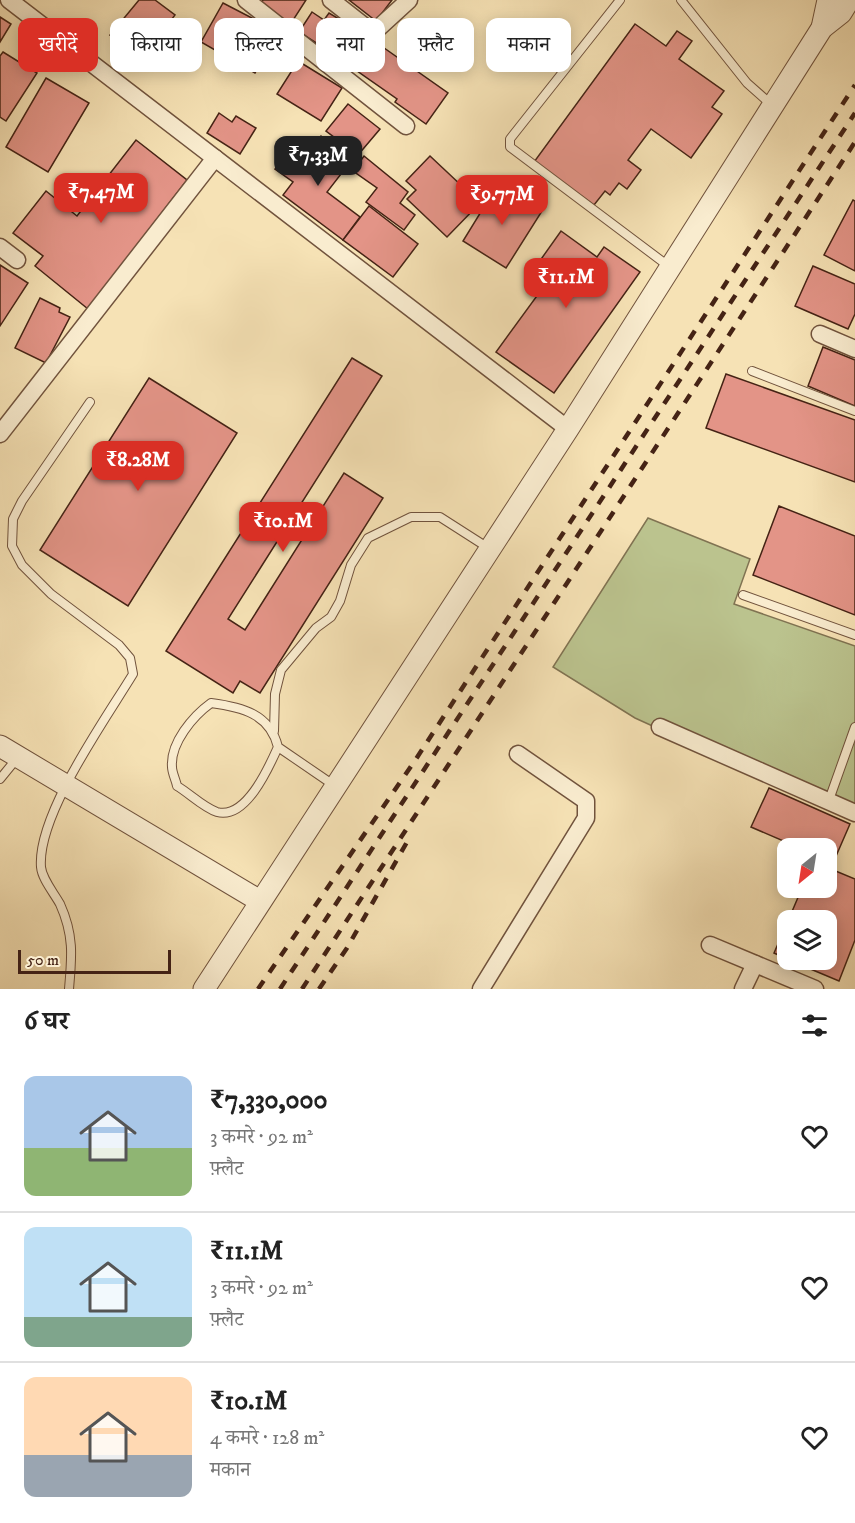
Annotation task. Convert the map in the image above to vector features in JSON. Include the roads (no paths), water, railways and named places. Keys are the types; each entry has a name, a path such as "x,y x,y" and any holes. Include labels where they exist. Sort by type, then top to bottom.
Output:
{"street":[{"path":"9,0 568,429"},
{"path":"246,0 406,126"},
{"path":"331,0 373,33 409,0"},
{"path":"204,989 568,429 773,107 822,28 828,0"},
{"path":"822,28 841,13 849,0"},
{"path":"0,434 215,158"},
{"path":"0,247 17,260"},
{"path":"819,334 855,349"},
{"path":"660,727 855,813"},
{"path":"9,751 260,901"},
{"path":"481,989 586,818 586,801 518,754"},
{"path":"710,945 815,989"},
{"path":"743,989 755,964"}],"lane":[{"path":"620,0 510,139 510,147 671,268"},
{"path":"681,0 747,83 773,107"},
{"path":"752,371 855,411"},
{"path":"69,989 73,945 61,907 41,868 48,821 133,674 130,658 118,645 51,594 22,565 12,546 13,519 90,402"},
{"path":"274,731 258,716 211,703 198,713 177,744 171,766 177,786 218,812 233,811 247,800 267,772 278,747 274,731 275,694 280,670 315,628 331,617 340,602 351,565 368,538 411,517 440,517 490,549"},
{"path":"742,595 855,635"},
{"path":"829,800 855,727"},
{"path":"278,747 335,786"},
{"path":"0,779 9,751"}],"railway":[{"path":"258,989 416,759 855,85"},
{"path":"280,989 855,113"},
{"path":"302,989 855,142"},
{"path":"319,989 347,948 407,842"}]}
